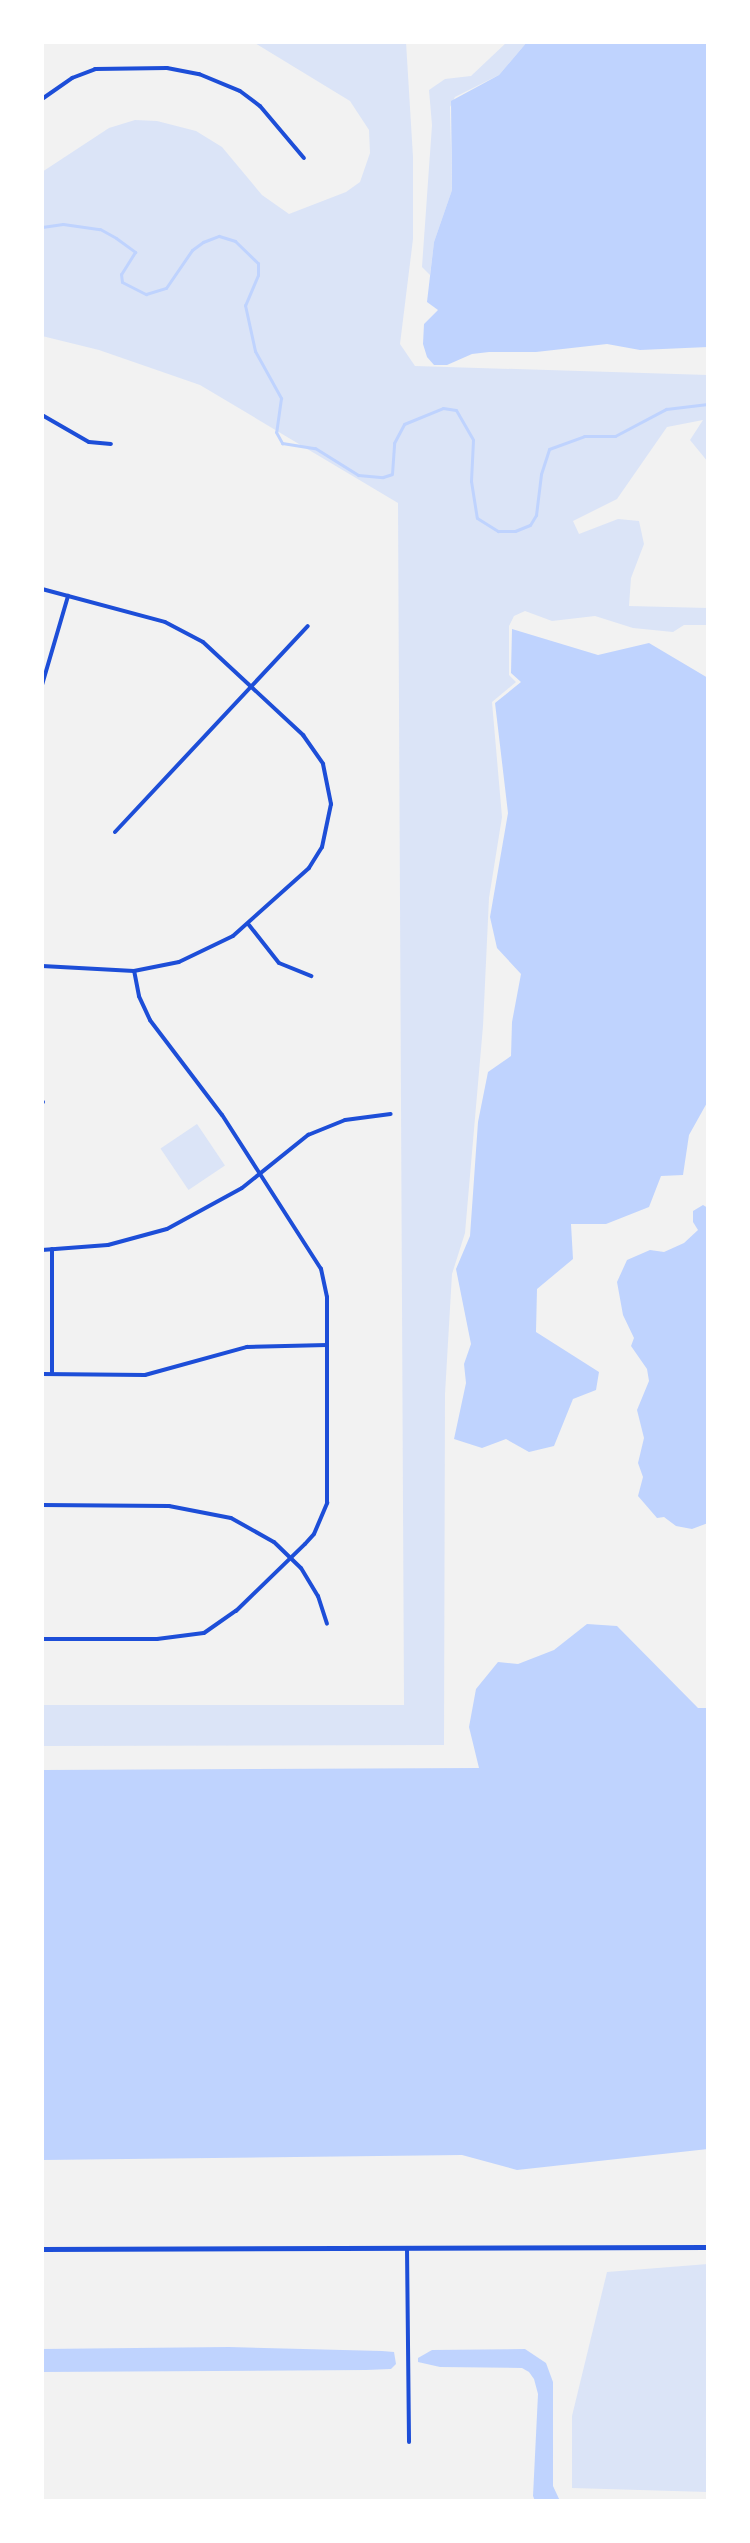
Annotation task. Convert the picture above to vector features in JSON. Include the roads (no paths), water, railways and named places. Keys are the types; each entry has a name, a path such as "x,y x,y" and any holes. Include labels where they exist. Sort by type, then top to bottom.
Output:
{"street":[{"path":"42,99 72,78 95,69 167,68 199,74 229,85 260,106 304,158"},
{"path":"42,415 89,442 111,444"},
{"path":"42,589 175,627 203,642 303,735 323,764 331,804 322,847 309,868 249,925 179,962 134,971 42,966"},
{"path":"42,685 68,596"},
{"path":"115,832 308,626"},
{"path":"249,925 279,963 290,970 312,976"},
{"path":"42,1639 157,1639 204,1633 220,1626 314,1534 327,1503 327,1297 321,1269 210,1098 150,1020 139,996 134,971"},
{"path":"42,1250 108,1245 167,1229 223,1200 295,1143 323,1127 345,1120 391,1114"},
{"path":"52,1249 52,1374"},
{"path":"42,1374 145,1375 247,1347 327,1345"},
{"path":"42,1505 169,1506 211,1512 254,1528 291,1558 314,1588 327,1624"},
{"path":"42,2249 708,2247"},
{"path":"407,2248 409,2442"}],"water":[{"path":"527,42 708,42 708,347 640,350 607,344 536,352 489,352 472,354 447,365 434,365 427,357 423,344 424,324 438,310 427,302 434,242 452,190 451,101 499,75"},
{"path":"512,629 598,655 649,643 708,678 708,1101 689,1135 683,1175 661,1176 649,1207 606,1224 571,1224 573,1259 537,1289 536,1332 599,1372 596,1390 573,1399 554,1446 529,1452 506,1439 482,1448 454,1439 466,1383 464,1364 471,1344 456,1269 470,1236 478,1122 488,1072 511,1056 512,1022 521,974 497,948 490,917 508,813 495,703 521,682 511,673"},
{"path":"703,1205 708,1208 708,1523 692,1529 676,1526 664,1517 657,1518 638,1496 643,1477 638,1463 644,1438 637,1410 649,1381 647,1369 631,1346 634,1338 623,1315 617,1282 627,1260 650,1250 664,1252 684,1243 698,1230 693,1222 693,1211"},
{"path":"587,1624 617,1626 698,1708 708,1708 708,2149 517,2170 462,2155 42,2160 42,1770 479,1768 469,1727 476,1689 498,1662 518,1664 554,1650"},
{"path":"229,2347 394,2352 396,2364 391,2369 366,2370 42,2372 42,2349"},
{"path":"525,2349 546,2363 553,2382 553,2486 560,2501 535,2501 533,2496 538,2394 529,2372 522,2368 440,2367 418,2362 418,2358 432,2350"}],"waterway":[{"path":"42,227 63,224 100,229 116,238 135,252 121,274 122,282 146,294 166,288 192,250 203,242 219,236 235,241 258,263 258,275 245,305 255,351 281,398 276,432 282,443 315,448 358,475 383,477 392,474 394,443 404,424 443,408 456,410 473,440 471,481 477,518 498,531 515,531 530,525 536,515 541,474 549,449 584,436 615,436 666,409 708,404"}]}
